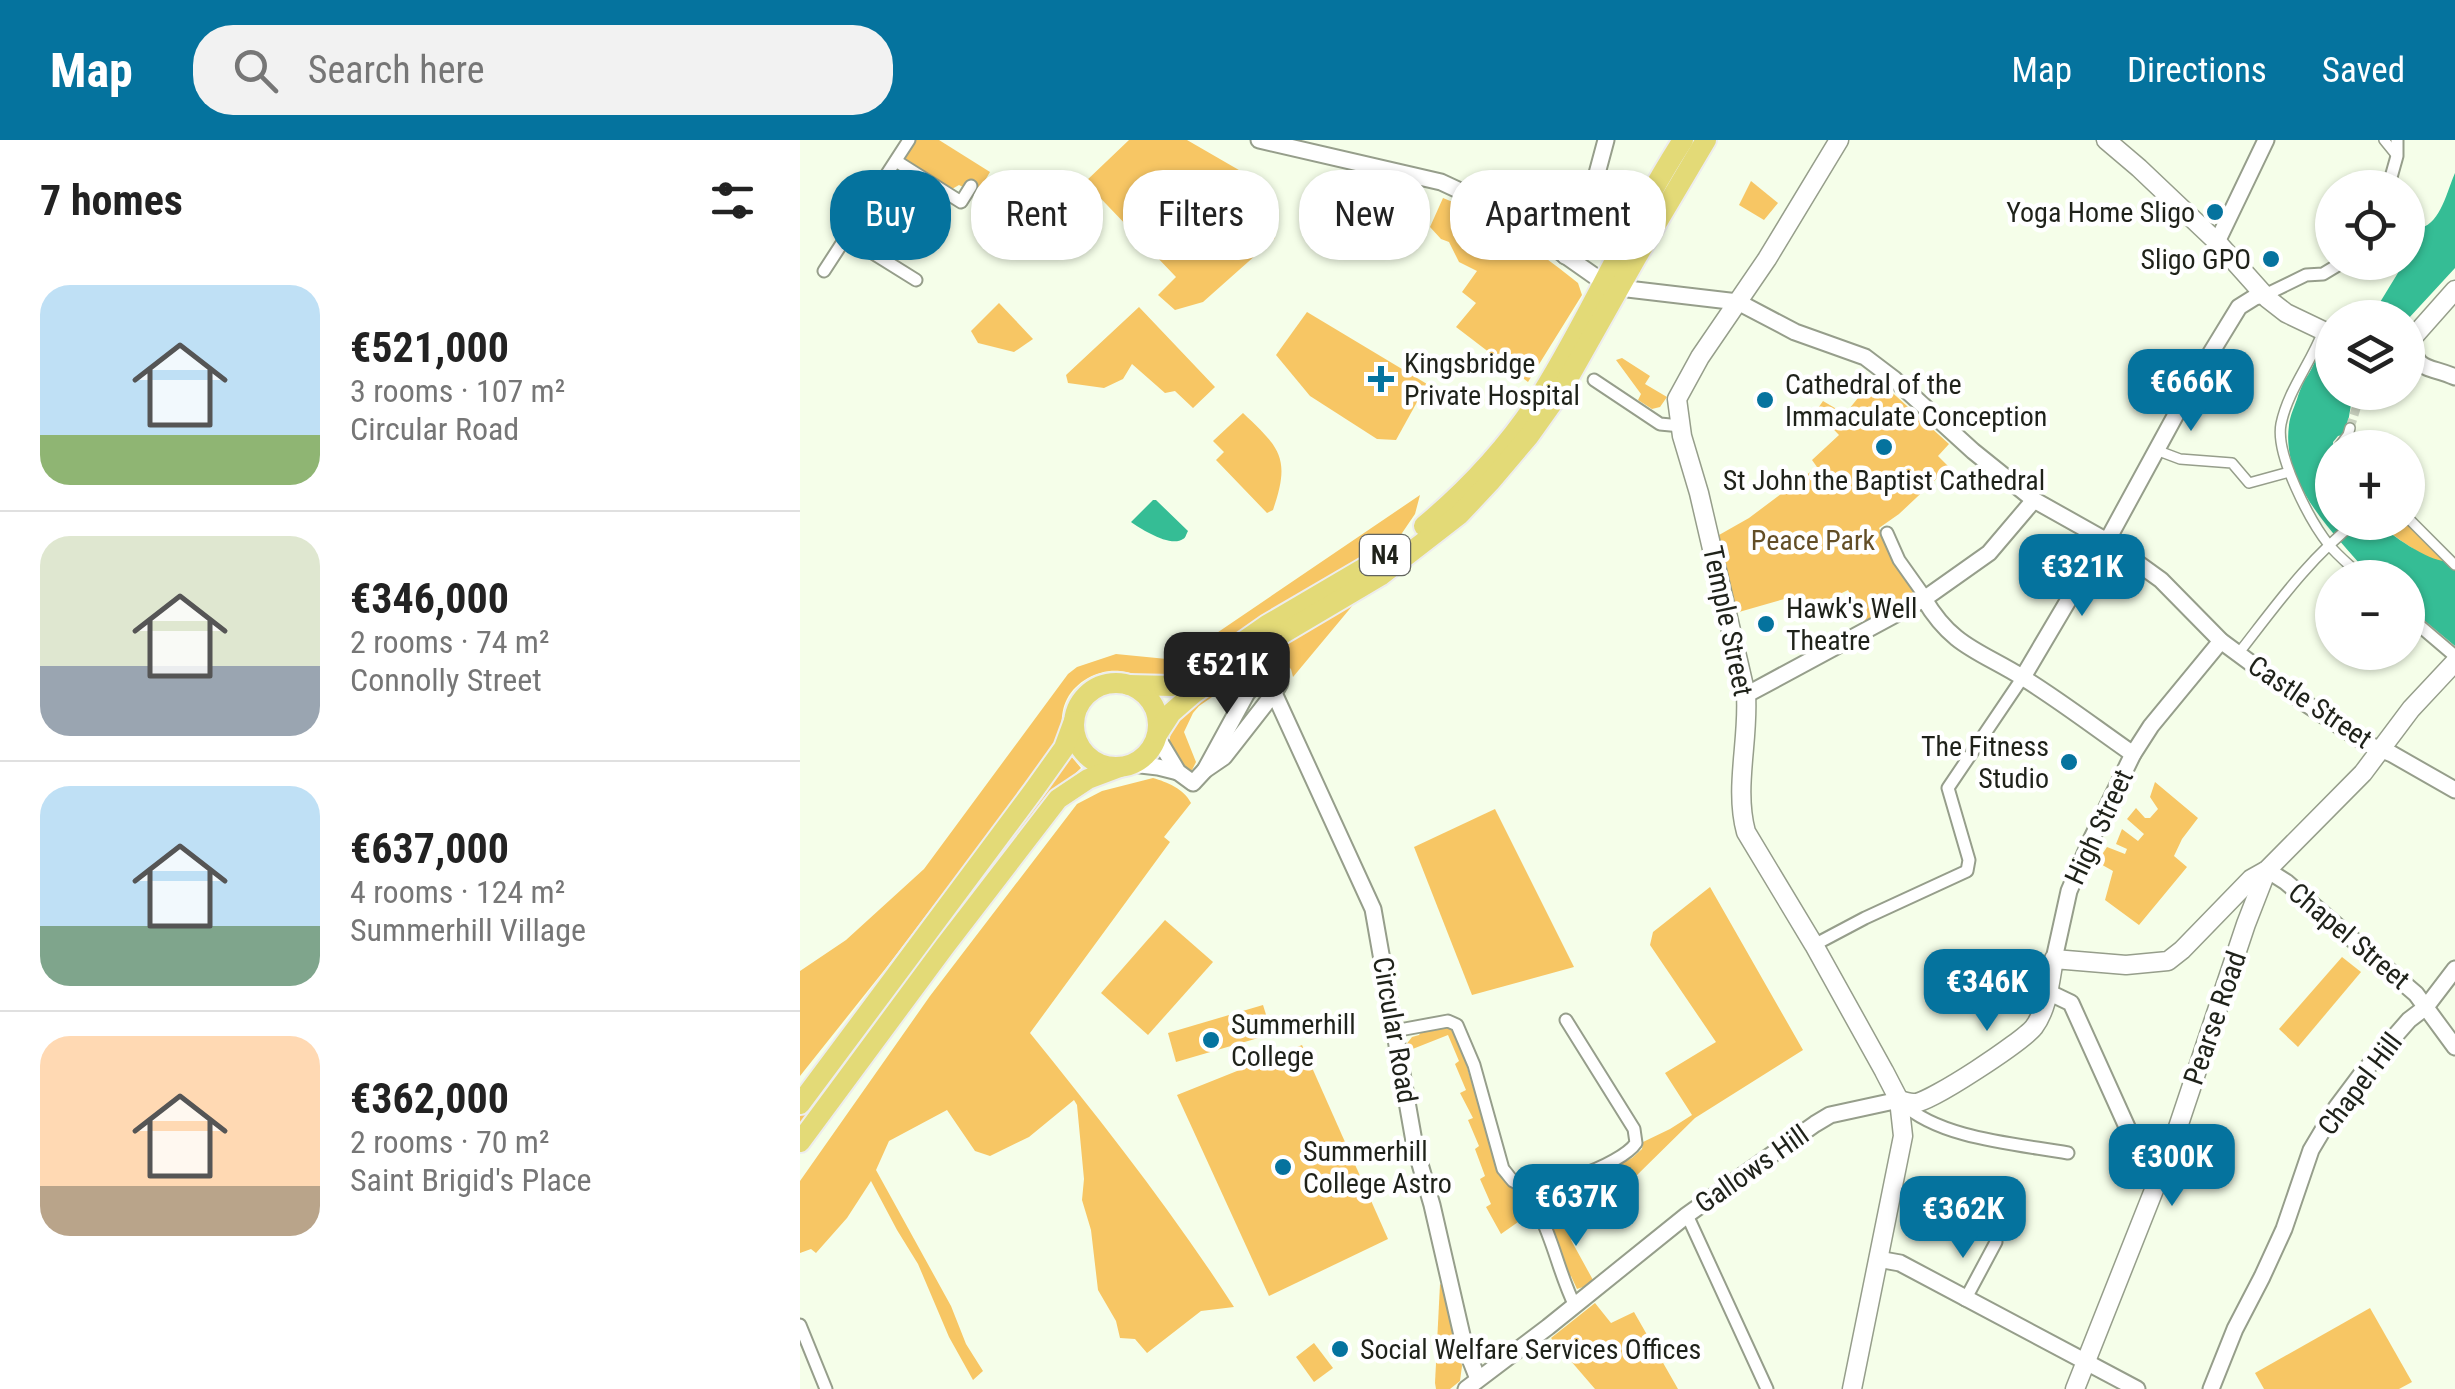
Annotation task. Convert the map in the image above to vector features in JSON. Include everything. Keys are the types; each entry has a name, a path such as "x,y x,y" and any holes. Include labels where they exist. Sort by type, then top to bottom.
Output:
{"highway":[{"name":"N4","path":"800,1142 1058,798 1088,779 1126,766 1152,748 1171,712 1194,693 1260,647 1380,576 1460,514 1529,436 1561,391 1650,193 1683,140"},
{"name":"N4","path":"800,1104 1064,748 1083,698 1104,684 1172,686 1197,674 1267,626 1378,560 1440,512 1480,472 1540,397 1706,140"},
{"path":"1128,684 1140,690 1155,708 1157,735"},
{"path":"1074,721 1074,734 1086,755 1108,767 1126,766"},
{"name":"N4","path":"800,1091 866,1016"},
{"name":"N4","path":"800,1159 893,1017"}],"main road":[{"name":"Temple Street","path":"1840,140 1700,357 1680,390 1677,406 1746,695 1748,724 1741,797 1746,832 1899,1100"},
{"path":"2106,140 2218,242 2265,295 2286,313 2315,327"},
{"path":"2425,324 2455,290"},
{"path":"1852,1389 1902,1136 1899,1100 1917,1103 2019,1041 2035,1026 2048,992 2054,959 2126,964 2174,958 2363,773 2455,659"},
{"name":"Pearse Road","path":"2074,1389 2161,1172 2267,870"},
{"path":"2226,906 2246,924"}],"street":[{"path":"891,170 908,140"},
{"path":"1259,140 1450,187"},
{"path":"1598,170 1606,140"},
{"path":"2218,242 2266,140"},
{"path":"2384,140 2397,156"},
{"path":"2394,170 2397,140"},
{"path":"896,162 961,202 971,186"},
{"path":"824,271 831,260"},
{"path":"884,260 916,280"},
{"path":"1571,260 1611,285 1738,302"},
{"path":"1814,946 1967,871 1968,860 1948,788 1956,773 2023,678 2239,306 2315,275"},
{"name":"Castle Street","path":"1738,302 1795,332 1852,350 1874,362 1973,452 2034,500 2105,541 2161,580 2238,654 2367,744 2455,790"},
{"path":"2315,353 2291,394 2280,427 2289,472 2307,510 2348,560"},
{"path":"2447,374 2455,360"},
{"path":"1594,380 1660,424 1681,426"},
{"path":"2156,450 2180,459 2232,464 2249,483 2289,472"},
{"path":"1746,695 1925,598 1989,552 2034,500"},
{"path":"1886,533 1935,619 1950,635 2023,678 2133,754"},
{"path":"2425,535 2455,565"},
{"path":"2238,654 2282,597 2333,541"},
{"path":"2425,632 2455,659"},
{"name":"High Street","path":"2054,959 2069,891 2133,754 2221,640"},
{"path":"1126,766 1158,766 1178,772 1193,783 1224,757 1279,687 1277,672 1268,670 1247,692 1206,770"},
{"name":"Circular Road","path":"1274,693 1373,909 1415,1147 1442,1243 1472,1384"},
{"path":"1157,735 1178,772"},
{"name":"Chapel Street","path":"2267,870 2416,994 2455,1048"},
{"name":"Chapel Hill","path":"2211,1389 2235,1328 2284,1229 2311,1150 2360,1076 2409,1020 2426,1007 2455,969"},
{"path":"2048,992 2071,1003 2146,1168 2161,1172"},
{"path":"1394,1031 1448,1021 1457,1025 1474,1065 1503,1169 1519,1183 1556,1183 1629,1153 1636,1143 1634,1129 1566,1020"},
{"path":"1858,1107 1889,1080"},
{"path":"1899,1100 1913,1114 1949,1128 2068,1153"},
{"name":"Gallows Hill","path":"1472,1384 1687,1215 1815,1124 1858,1107 1899,1100"},
{"path":"1538,1213 1548,1230 1575,1306"},
{"path":"1687,1215 1766,1389"},
{"path":"1965,1300 1996,1242"},
{"path":"1878,1259 1900,1264 2137,1389"},
{"path":"800,1325 826,1389"}],"green space":[{"path":"915,140 939,140 987,170 971,170 971,191 959,185 952,189 951,170 920,170 904,157"},
{"path":"1129,140 1187,140 1239,170 1123,170 1123,222 1103,201 1103,170 1098,170"},
{"path":"1751,181 1778,203 1764,220 1739,205"},
{"path":"1443,198 1450,201 1450,244 1430,227"},
{"path":"1160,260 1250,260 1203,302 1175,310 1158,295 1176,277"},
{"path":"1547,260 1578,283 1582,295 1528,382 1456,327 1476,303 1462,292 1477,271 1459,262"},
{"path":"999,303 1033,339 1014,352 978,343 971,331"},
{"path":"1139,307 1215,387 1193,408 1175,391 1165,393 1132,364 1123,379 1104,388 1068,383 1066,375"},
{"path":"1307,312 1427,384 1396,440 1377,439 1310,396 1276,355"},
{"path":"1622,358 1650,376 1645,384 1667,397 1660,407 1652,409 1638,400 1641,394 1616,360"},
{"name":"Peace Park","path":"1875,377 1949,444 1938,456 1949,467 1879,528 1888,550 1919,594 1867,626 1848,590 1823,602 1825,609 1806,620 1798,595 1732,614 1719,535 1749,518 1817,467 1812,460 1839,435 1816,411 1823,401 1845,414"},
{"path":"1243,413 1279,455 1281,478 1273,510 1267,513 1216,460 1224,452 1213,441"},
{"path":"1420,495 1415,514 1398,539 1175,676 1112,671 1090,677 1077,686 1064,705 1059,736 1051,751 800,1076 800,971 846,940 924,869 1068,674 1116,654 1177,660"},
{"path":"2425,539 2446,561 2424,555 2401,540"},
{"path":"1363,593 1293,677 1291,669 1281,661 1263,662 1199,706 1184,732 1196,762 1191,772 1177,760 1170,741 1177,716 1265,650"},
{"path":"1070,755 1081,768 1050,798 800,1133 800,1116"},
{"path":"1153,778 1180,790 1191,803 1164,837 1170,842 1030,1033 1136,1167 1234,1307 1201,1311 1147,1353 1135,1339 1120,1338 1116,1321 1098,1290 1091,1230 1082,1200 1084,1179 1074,1100 1029,1137 990,1156 975,1151 947,1110 889,1141 876,1170 983,1371 973,1380 949,1337 918,1264 871,1181 847,1218 816,1253 811,1249 800,1253 800,1181 930,996 1077,804 1102,791"},
{"path":"2155,782 2198,818 2174,856 2187,867 2139,925 2105,900 2113,871 2097,862 2107,847 2125,854 2127,849 2116,844 2122,829 2138,841 2144,834 2127,819 2136,808 2145,818 2158,809 2150,797"},
{"path":"1495,809 1574,967 1472,995 1414,847"},
{"path":"1710,887 1803,1050 1695,1118 1571,1240 1593,1280 1577,1289 1571,1276 1567,1276 1541,1206 1501,1234 1486,1207 1491,1204 1480,1179 1485,1176 1468,1120 1473,1118 1460,1093 1466,1090 1448,1035 1405,1052 1405,1046 1421,1032 1447,1027 1455,1032 1496,1165 1509,1183 1520,1190 1556,1188 1591,1178 1632,1158 1642,1149 1643,1142 1692,1115 1665,1073 1716,1042 1650,945 1653,932"},
{"path":"1165,920 1213,962 1148,1035 1101,993"},
{"path":"2342,957 2361,972 2298,1047 2279,1029"},
{"path":"1263,1005 1272,1034 1176,1062 1168,1033"},
{"name":"Summerhill College Astro","path":"1302,1045 1388,1239 1269,1296 1177,1095"},
{"path":"1440,1284 1445,1288 1462,1366 1460,1381 1450,1389 1436,1389 1435,1383"},
{"path":"1595,1303 1611,1323 1634,1312 1678,1389 1595,1389 1551,1338"},
{"path":"2370,1308 2412,1382 2399,1389 2264,1389 2255,1373"},
{"path":"1314,1343 1333,1368 1314,1382 1296,1357"}],"shaded area":[{"path":"2455,173 2455,268 2425,301 2381,300 2394,280 2425,280 2425,226 2434,219"},
{"path":"2315,362 2315,410 2350,410 2347,430 2315,430 2315,510 2301,487 2289,447 2290,418"},
{"path":"1153,500 1188,531 1184,538 1164,539 1131,522"},
{"path":"2340,540 2401,540 2430,557 2446,561 2455,570 2455,646 2425,621 2425,560 2357,560"}],"tunnel":[{"path":"2350,428 2356,410"}],"place":[{"name":"Yoga Home Sligo","path":"2215,212"},
{"name":"Sligo GPO","path":"2271,259"},
{"name":"Kingsbridge Private Hospital","path":"1381,379"},
{"name":"Cathedral of the Immaculate Conception","path":"1765,400"},
{"name":"St John the Baptist Cathedral","path":"1884,447"},
{"name":"Hawk's Well Theatre","path":"1766,624"},
{"name":"The Fitness Studio","path":"2069,762"},
{"name":"Summerhill College","path":"1211,1040"},
{"name":"Summerhill College Astro","path":"1283,1167"},
{"name":"Social Welfare Services Offices","path":"1340,1349"}]}
